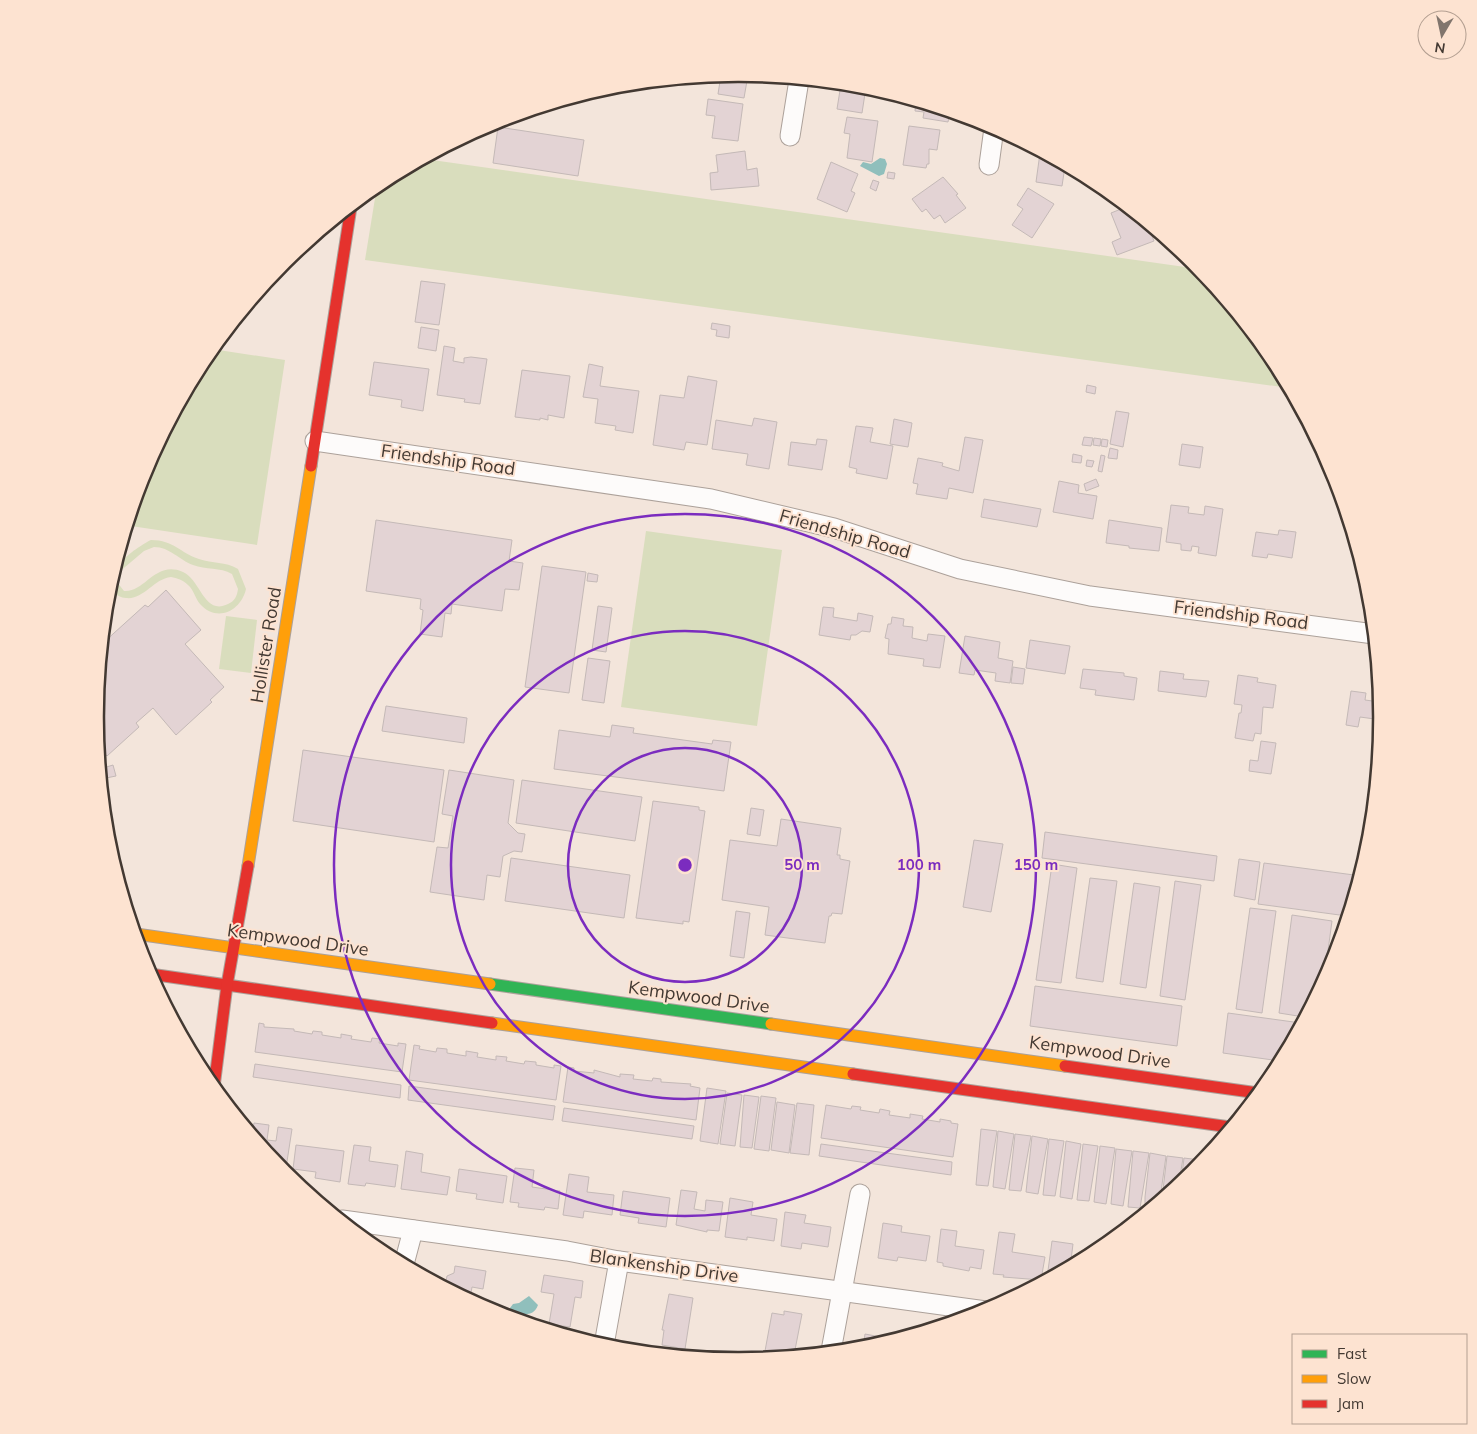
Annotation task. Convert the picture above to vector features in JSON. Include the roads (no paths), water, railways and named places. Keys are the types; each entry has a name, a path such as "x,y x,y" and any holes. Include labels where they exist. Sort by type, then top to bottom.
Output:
{"main road":[{"name":"Hollister Road","path":"215,1076 226,985 235,949 349,217"},
{"name":"Kempwood Drive","path":"143,935 507,993 1248,1095"},
{"path":"159,975 834,1066 1223,1126"}],"street":[{"path":"790,136 798,86"},
{"path":"989,165 993,136"},
{"name":"Friendship Road","path":"315,441 712,499 834,528 960,569 1090,596 1368,633"},
{"path":"832,1344 860,1194"},
{"name":"Blankenship Drive","path":"354,1222 566,1251 619,1261 967,1308"},
{"path":"406,1257 413,1230"},
{"path":"605,1337 619,1261"}],"water":[{"path":"880,158 885,159 887,164 884,174 879,176 860,166 863,162 871,164"},
{"path":"529,1296 538,1305 534,1312 525,1314 510,1308 513,1304 519,1303"}]}
